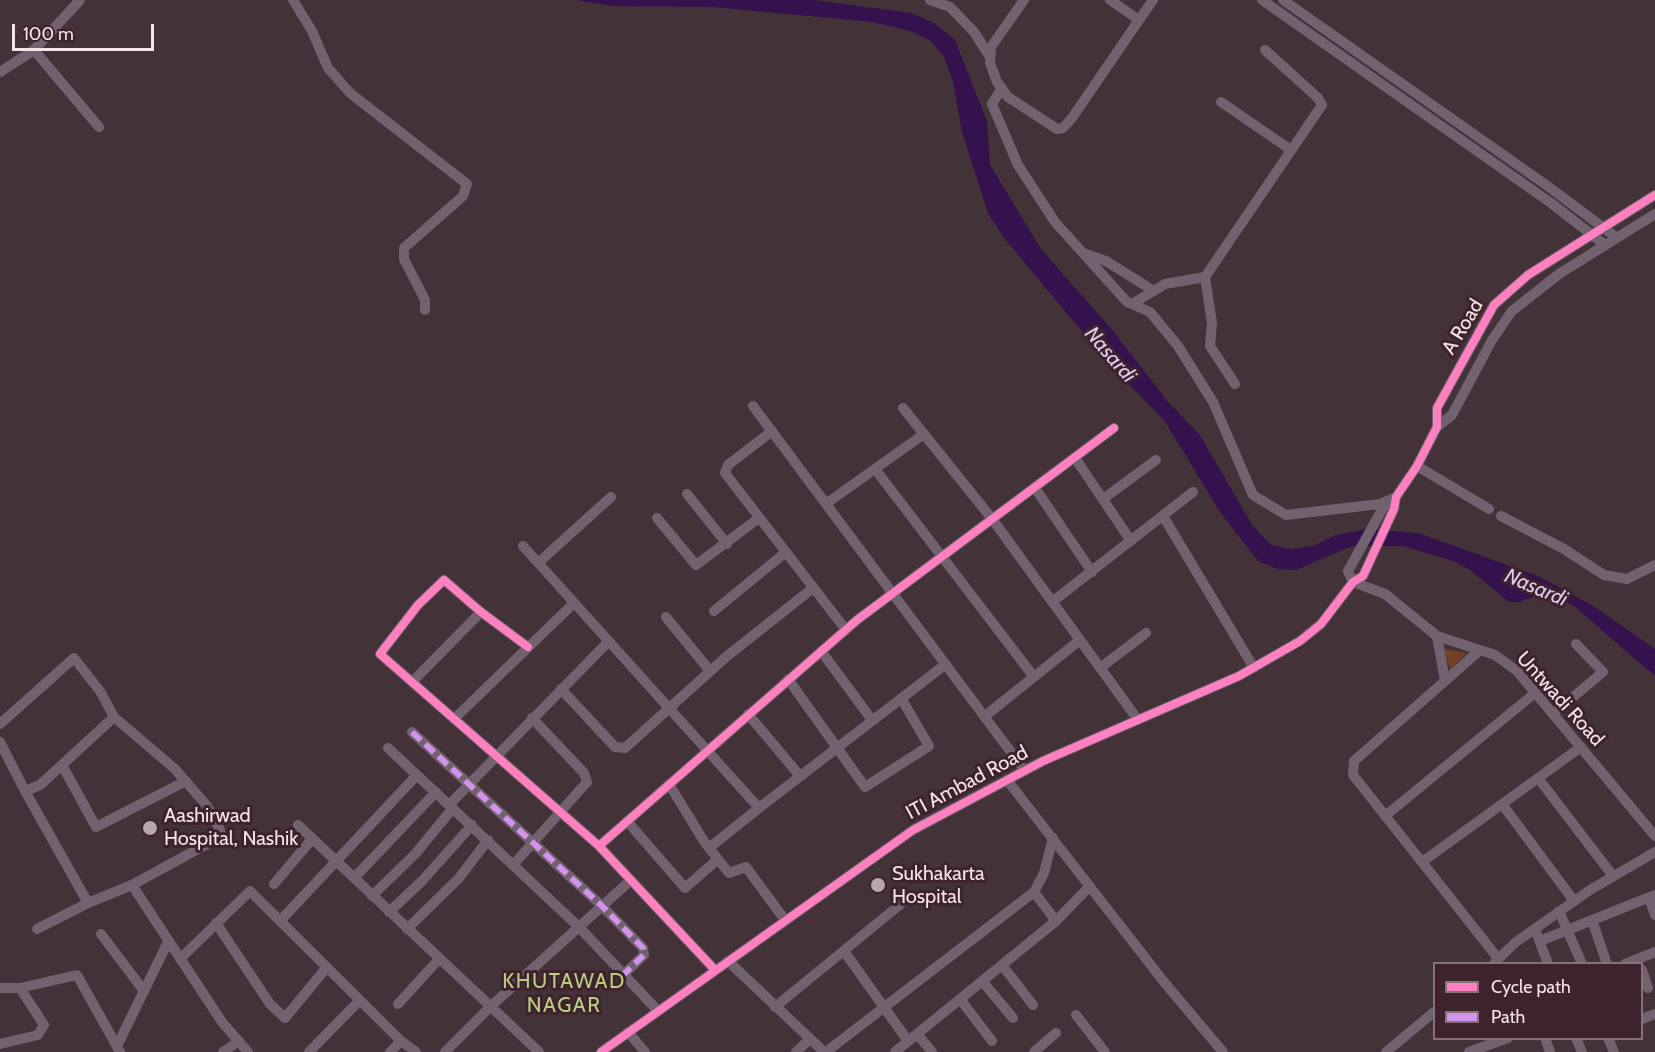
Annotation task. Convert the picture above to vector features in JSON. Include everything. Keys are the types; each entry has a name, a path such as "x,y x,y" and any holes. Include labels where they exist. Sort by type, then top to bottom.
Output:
{"street":[{"path":"0,72 34,50 80,0"},
{"path":"293,0 312,31 328,68 350,93 467,184 463,196 404,248 404,259 425,300 425,310"},
{"path":"930,0 950,7 974,32 990,57"},
{"path":"1024,0 991,47 990,63 1008,97 1046,124 1063,128 1154,0"},
{"path":"1110,0 1139,20"},
{"path":"1262,0 1593,234 1605,245"},
{"path":"1283,0 1617,238"},
{"path":"34,50 99,127"},
{"path":"1235,384 1210,346 1212,323 1205,278 1322,105 1318,98 1265,50"},
{"path":"1002,88 992,104 1018,165 1055,222 1127,302 1150,312 1178,346 1213,402 1253,495 1286,515 1391,504"},
{"path":"1221,102 1292,150"},
{"name":"A Road","path":"1391,504 1417,466 1437,427 1437,408 1494,305 1528,275 1655,195"},
{"path":"1437,427 1452,416 1492,340 1512,311 1525,298 1655,214"},
{"path":"1083,253 1106,261 1154,291"},
{"path":"1132,304 1166,284 1205,278"},
{"path":"753,406 1025,771"},
{"path":"903,408 993,520 1138,720"},
{"path":"599,846 846,630 1114,428"},
{"path":"772,431 724,470 846,630"},
{"path":"827,503 924,434"},
{"path":"1075,458 1131,541"},
{"path":"1103,499 1156,460"},
{"path":"1417,466 1489,509"},
{"path":"875,469 1034,677"},
{"path":"1035,488 1092,572"},
{"path":"1053,602 1193,492"},
{"path":"687,494 727,544"},
{"path":"538,563 611,497"},
{"path":"1358,579 1348,571 1391,504"},
{"name":"ITI Ambad Road","path":"601,1052 913,830 1025,771 1254,668 1300,641 1321,624 1358,579 1391,504"},
{"path":"1164,516 1254,668"},
{"path":"1501,516 1564,549 1604,575 1627,579 1655,565"},
{"path":"657,518 696,565 759,518"},
{"path":"523,546 759,808"},
{"path":"714,611 786,552"},
{"name":"Untwadi Road","path":"1358,579 1385,594 1437,636 1495,655 1517,671 1655,836"},
{"path":"528,647 481,612 444,580 418,605 380,654 599,846 715,970"},
{"path":"561,689 619,749 627,746 710,671 813,588"},
{"path":"454,719 574,603"},
{"path":"412,682 481,612"},
{"path":"666,617 710,671"},
{"path":"1100,668 1146,633"},
{"path":"1437,636 1445,681"},
{"path":"985,716 1080,640"},
{"path":"372,896 416,853 451,806 495,755 609,641"},
{"path":"1553,714 1603,672 1576,644"},
{"path":"821,651 872,720"},
{"path":"1479,651 1354,760 1353,775 1497,957 1495,962"},
{"path":"0,724 74,658 100,691 114,717 175,769 207,806 220,830 220,837 132,885 87,903 37,929"},
{"path":"709,848 946,664"},
{"path":"788,679 838,746 865,787 929,746 901,698"},
{"path":"1385,816 1535,693"},
{"path":"748,714 800,776"},
{"path":"25,791 40,785 114,717"},
{"path":"513,865 585,785 586,776 532,718"},
{"path":"412,732 602,906 644,952 623,975"},
{"path":"0,742 87,903"},
{"path":"1422,862 1581,747"},
{"path":"388,748 579,927 658,1011"},
{"path":"62,765 96,827 186,781"},
{"path":"280,921 337,863 417,775"},
{"path":"1538,778 1613,876"},
{"path":"1007,780 1223,1052"},
{"path":"669,784 709,848 729,873 746,867 784,920"},
{"path":"354,878 436,792"},
{"path":"1502,804 1574,901"},
{"path":"627,821 685,888 718,859"},
{"path":"298,825 539,1052"},
{"path":"389,912 422,881 472,825"},
{"path":"728,961 825,1052 1034,892 1044,873 1053,838"},
{"path":"274,884 312,839"},
{"path":"407,929 459,878 488,840"},
{"path":"1496,962 1535,928 1559,911 1655,852"},
{"path":"445,1052 490,1007 631,880"},
{"path":"132,885 222,1022 248,1052"},
{"path":"895,1052 1056,921 1090,886"},
{"path":"180,959 250,891 402,1041 416,1052"},
{"path":"1034,892 1056,921"},
{"path":"1540,941 1652,897 1655,915"},
{"path":"775,1006 902,903"},
{"path":"1559,911 1582,962"},
{"path":"1592,920 1607,962"},
{"path":"216,924 270,1004 285,1018 327,967"},
{"path":"1535,928 1548,962"},
{"path":"101,934 144,992"},
{"path":"118,1049 168,942"},
{"path":"844,951 908,1041"},
{"path":"1638,961 1655,952"},
{"path":"398,1004 439,959"},
{"path":"1002,965 1033,1005"},
{"path":"0,988 20,988 77,975 118,1049"},
{"path":"982,981 1013,1018"},
{"path":"0,1044 38,1035 44,1025 20,988"},
{"path":"960,999 992,1041"},
{"path":"309,1052 360,1000"},
{"path":"1386,1052 1433,1013"},
{"path":"1076,1015 1105,1052"},
{"path":"628,1032 645,1052"},
{"path":"1034,1052 1056,1033"},
{"path":"917,1034 932,1052"},
{"path":"796,1052 810,1039"},
{"path":"1469,1052 1502,1040"},
{"path":"223,1052 239,1041"},
{"path":"390,1052 402,1041"}],"shaded area":[{"path":"1444,649 1467,653 1450,670"}],"water":[{"name":"Nasardi","path":"576,0 814,0 911,13 934,23 955,40 987,121 990,165 1041,249 1113,331 1169,403 1200,435 1252,525 1271,545 1291,549 1313,546 1336,535 1366,529 1418,533 1538,576 1595,607 1655,649 1655,676 1575,607 1554,594 1543,593 1519,602 1509,602 1469,569 1453,561 1402,546 1352,546 1296,570 1278,569 1258,561 1220,512 1164,420 1110,365 1004,238 988,213 962,132 953,82 944,57 931,41 910,31 873,22 712,7 613,6"}],"marked path":[{"path":"412,732 602,906 643,948 644,955 623,975"}],"cycle path":[{"path":"601,1052 913,830 1043,761 1239,676 1300,641 1321,624 1353,582 1363,576 1394,509 1396,497 1417,466 1437,427 1437,408 1494,305 1528,275 1655,195"},
{"path":"599,846 857,620 1114,428"},
{"path":"528,647 481,612 444,580 418,605 380,654 599,846 715,970"}],"place":[{"name":"Aashirwad Hospital, Nashik","path":"150,828"},
{"name":"Sukhakarta Hospital","path":"878,885"}],"district":[{"name":"KHUTAWAD NAGAR","path":"564,994"}]}
